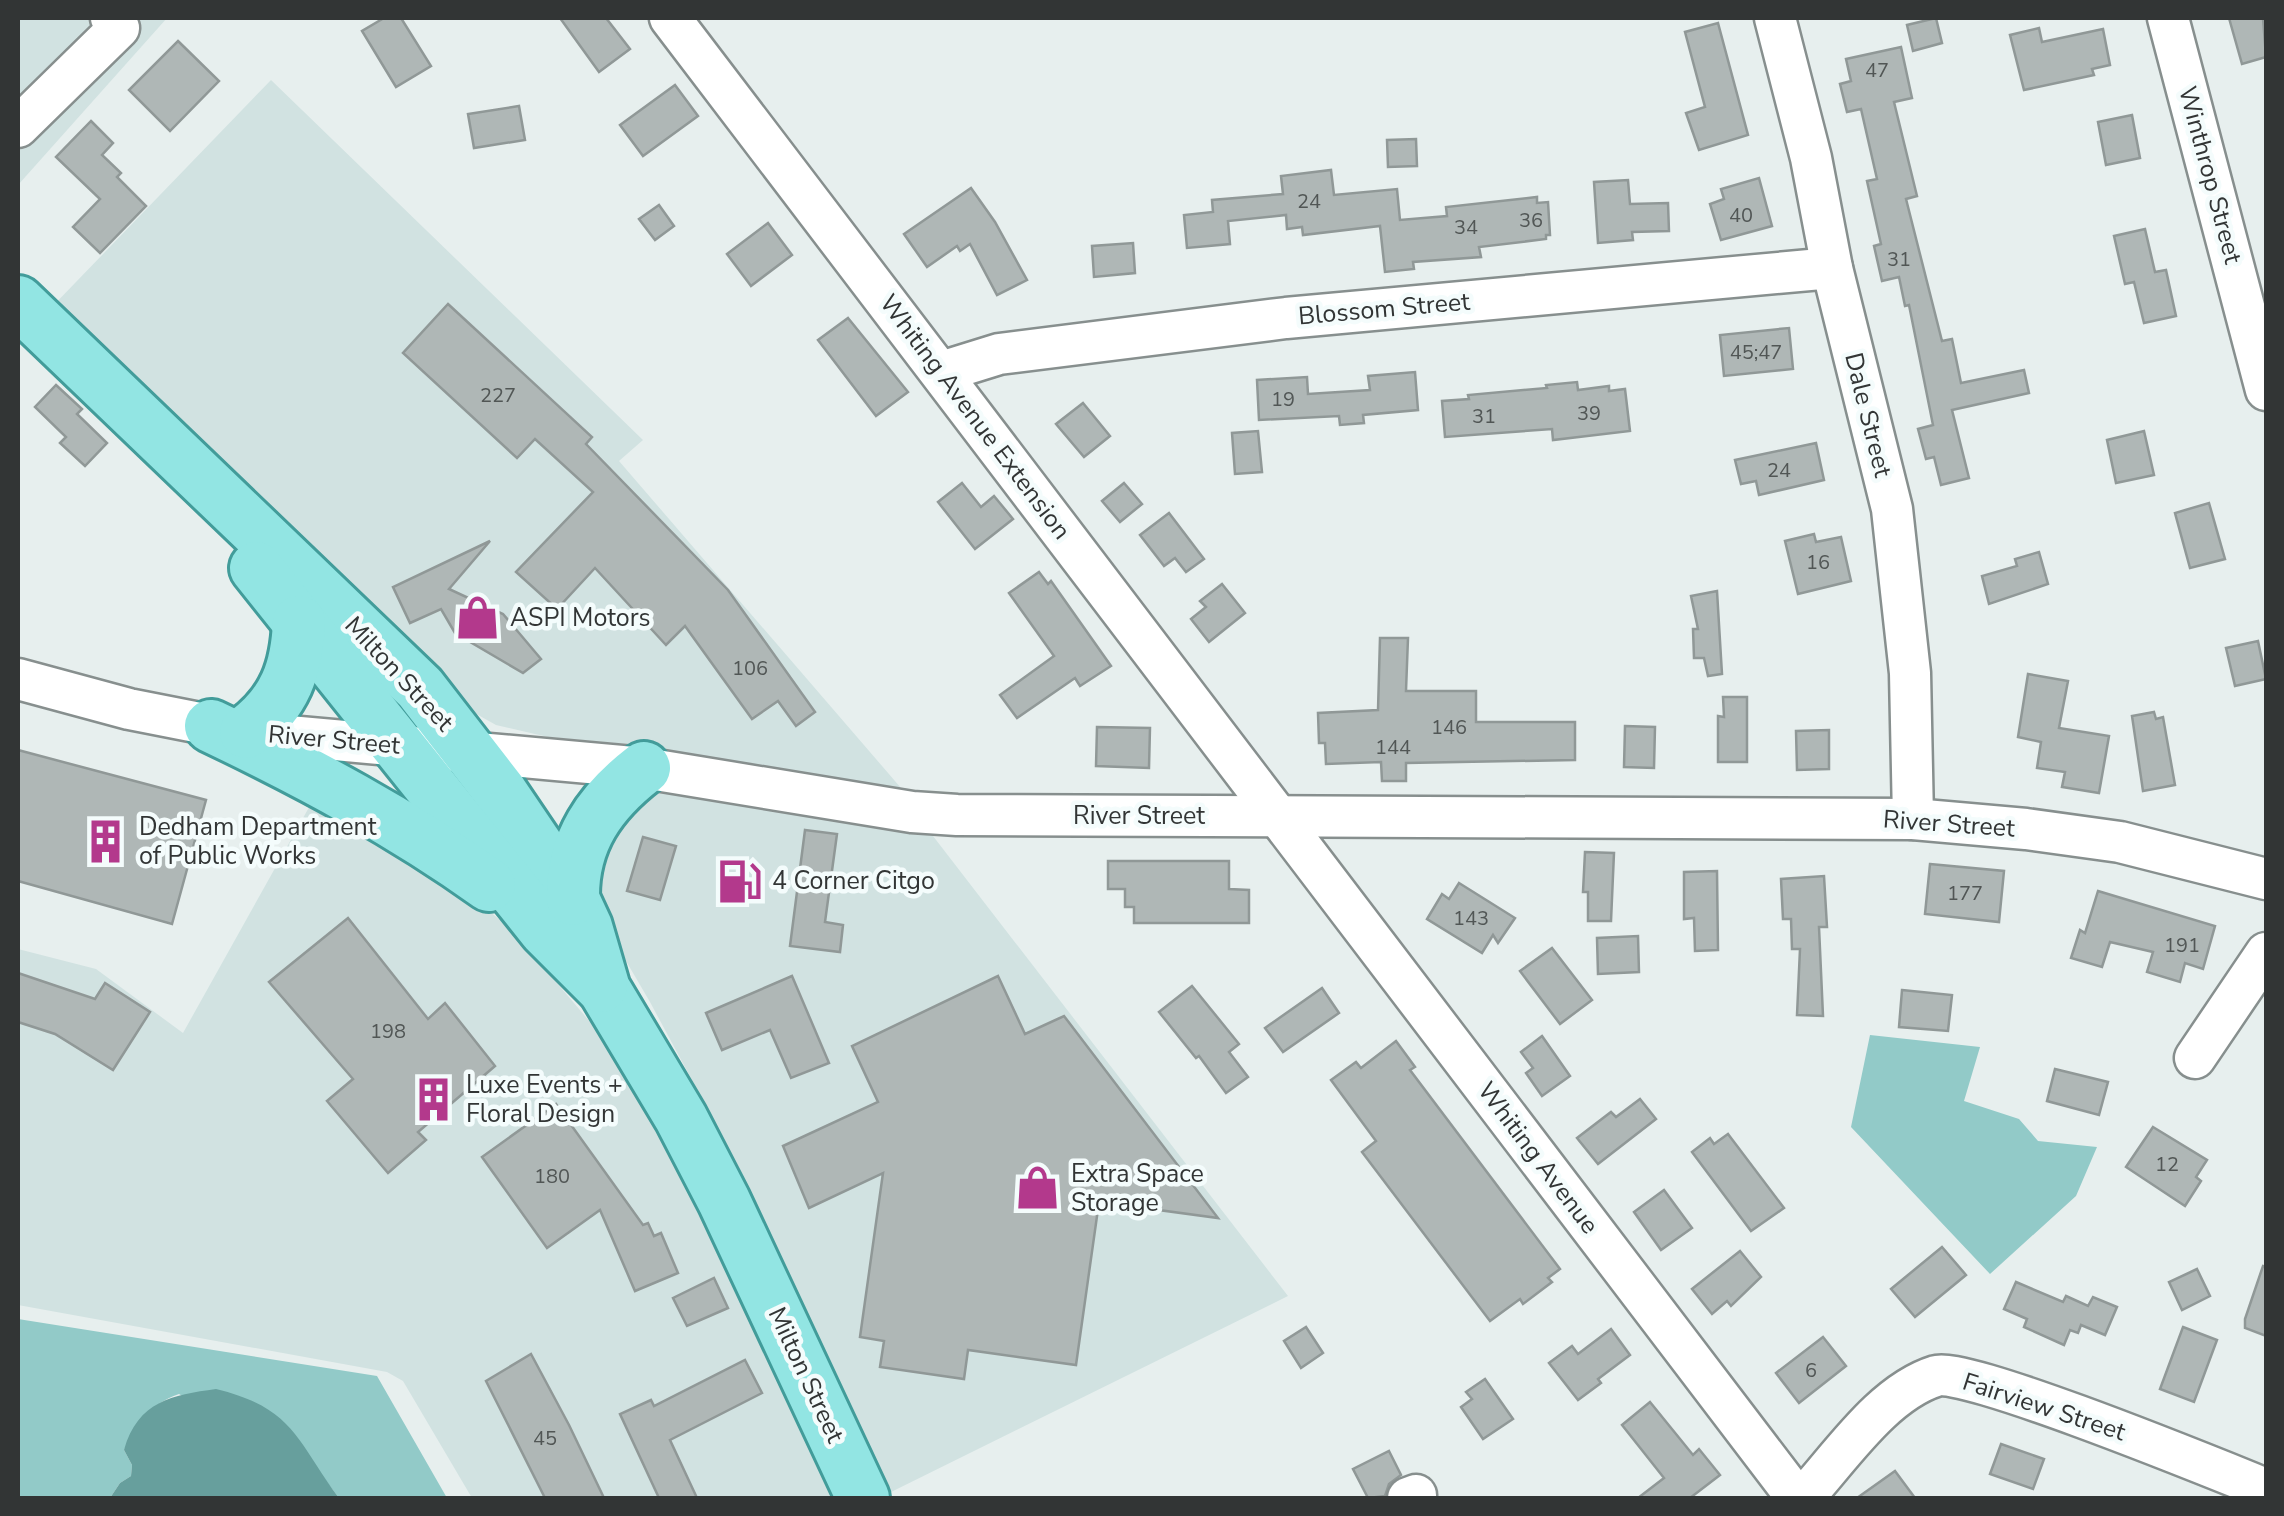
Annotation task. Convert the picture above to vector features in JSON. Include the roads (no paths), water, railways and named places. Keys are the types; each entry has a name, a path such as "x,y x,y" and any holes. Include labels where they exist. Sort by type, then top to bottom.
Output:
{"main road":[{"name":"Milton Street","path":"18,302 420,688 470,752 559,914"},
{"name":"Milton Street","path":"127,407 401,747 559,914 586,927 604,988 682,1118 724,1201 861,1498"},
{"path":"228,729 278,703 298,656 299,622"},
{"path":"228,729 411,830 491,886 559,914 575,858 586,836 611,796 644,768"}],"street":[{"name":"Whiting Avenue Extension","path":"670,18 1279,817"},
{"name":"Dale Street","path":"1775,18 1892,510 1910,673 1913,819"},
{"name":"Winthrop Street","path":"2168,18 2265,377"},
{"path":"18,127 115,23"},
{"name":"Blossom Street","path":"940,372 998,354 1286,318 1832,268"},
{"name":"River Street","path":"18,679 129,709 228,729 644,768 912,812 1913,819 2120,842 2266,880"},
{"name":"Whiting Avenue","path":"1279,817 1800,1498"},
{"path":"2196,1058 2266,953"},
{"name":"Fairview Street","path":"1800,1498 1894,1397 1940,1374 1973,1381 2116,1430 2266,1489"}],"place":[{"name":"ASPI Motors","path":"477,618"},
{"name":"Dedham Department of Public Works","path":"106,841"},
{"name":"4 Corner Citgo","path":"739,881"},
{"name":"Luxe Events + Floral Design","path":"433,1099"},
{"name":"Extra Space Storage","path":"1038,1188"}]}
